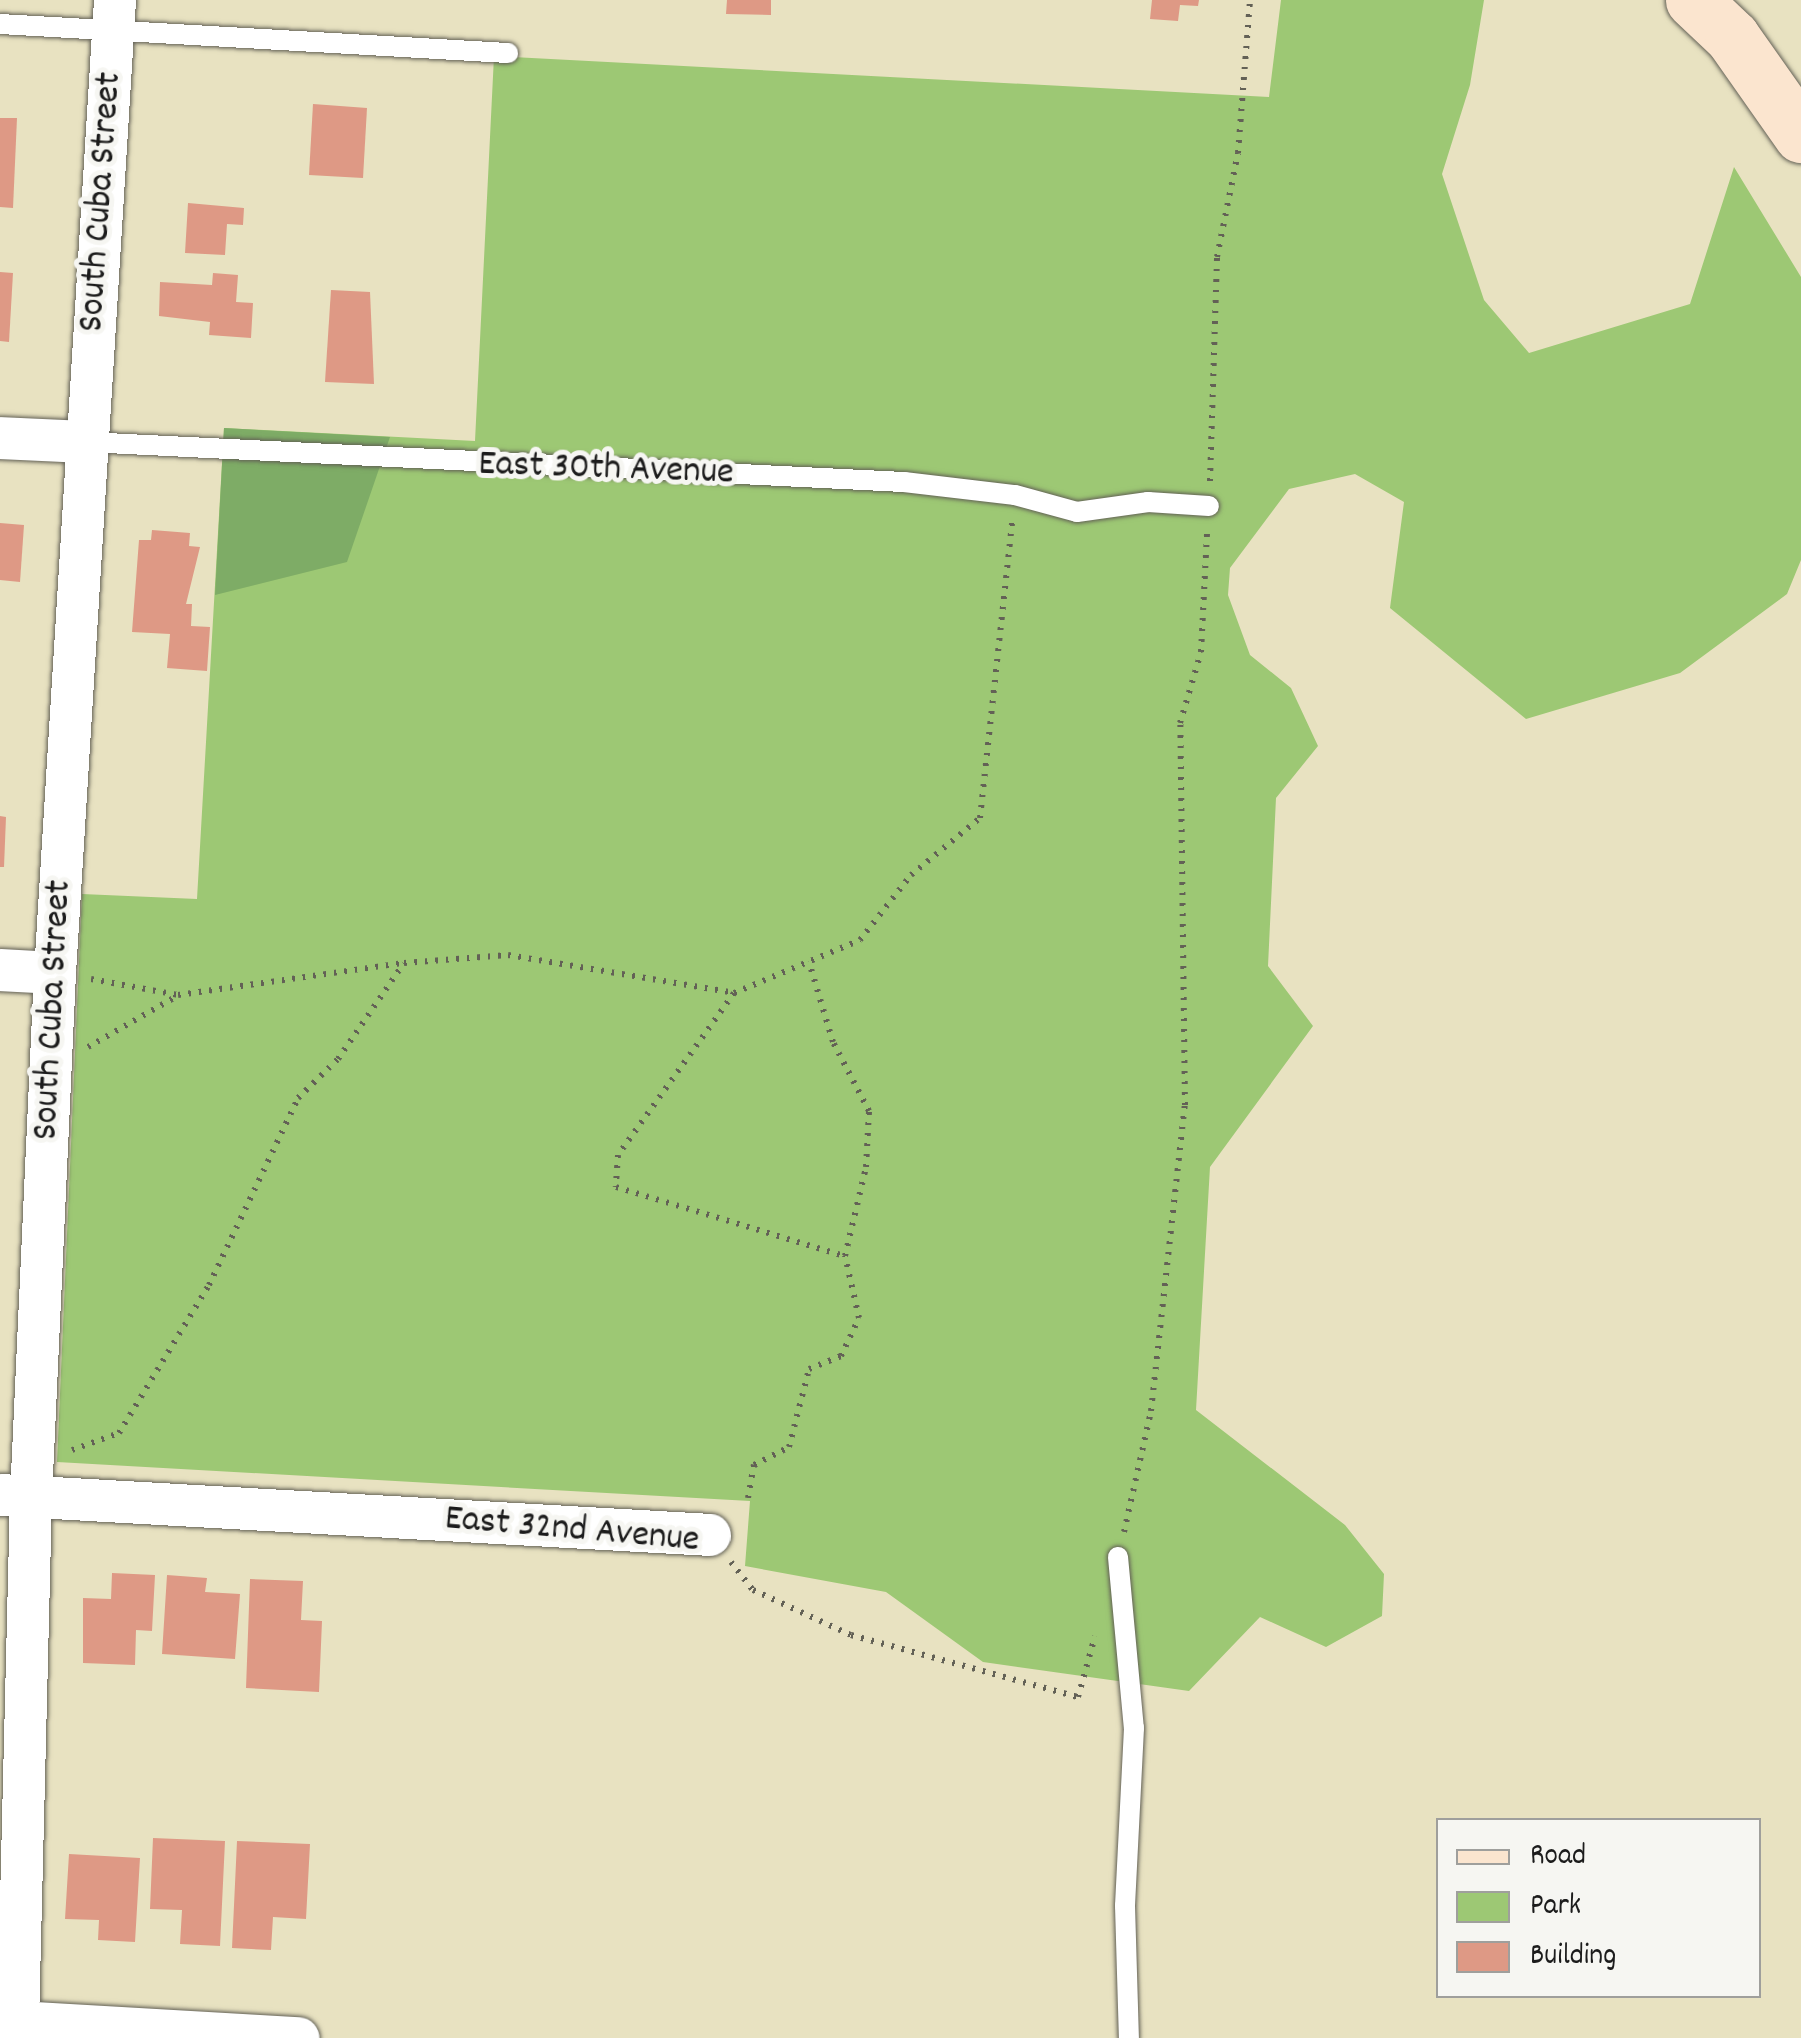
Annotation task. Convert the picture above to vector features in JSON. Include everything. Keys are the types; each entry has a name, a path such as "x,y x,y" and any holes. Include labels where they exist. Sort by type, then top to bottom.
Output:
{"street":[{"path":"1693,0 1732,36 1801,136"},
{"name":"South Cuba Street","path":"9,2021 15,1496 51,1051 114,15"},
{"name":"East 30th Avenue","path":"0,438 86,442"},
{"path":"0,970 55,973"},
{"name":"East 32nd Avenue","path":"15,1496 710,1535"},
{"path":"9,2021 298,2038"}],"lane":[{"path":"0,24 114,15 508,53"},
{"name":"East 30th Avenue","path":"86,442 904,482 1015,495 1077,512 1148,502 1209,506"},
{"path":"1118,1557 1134,1728 1125,1906 1129,2038"}],"path":[{"path":"1118,1557 1151,1411 1185,1106 1180,723 1201,652 1218,258 1238,154 1250,0"},
{"path":"55,973 178,995 404,962 508,955 734,993 860,940 911,875 980,818 1015,495"},
{"path":"72,1450 119,1433 209,1286 298,1098 338,1058 404,962"},
{"path":"748,1498 754,1465 789,1447 809,1369 841,1356 858,1318 846,1256 866,1167 869,1111 833,1042 809,962"},
{"path":"734,993 618,1156 616,1188 846,1256"},
{"path":"51,1051 84,1050 178,995"},
{"name":"East 32nd Avenue","path":"710,1535 753,1590 851,1635 1078,1697 1098,1627"}],"green space":[{"path":"1281,0 1484,0 1470,85 1442,174 1484,300 1529,353 1690,304 1734,167 1801,277 1801,560 1787,594 1680,673 1526,719 1390,608 1404,502 1355,474 1289,489 1230,568 1228,595 1250,655 1291,688 1318,746 1276,798 1268,966 1313,1026 1210,1167 1196,1410 1345,1525 1384,1574 1382,1616 1326,1647 1260,1617 1189,1691 983,1662 886,1592 745,1566 750,1501 57,1462 82,894 197,899 224,428 475,441 494,56 1269,97"},
{"path":"224,428 390,437 347,562 215,595"}],"building":[{"path":"727,0 771,0 771,15 726,14"},
{"path":"1152,0 1199,0 1198,6 1180,5 1178,21 1150,19"},
{"path":"313,104 367,108 363,178 309,175"},
{"path":"0,118 17,118 13,208 0,207"},
{"path":"188,203 244,208 243,225 227,224 225,255 185,253"},
{"path":"0,272 13,273 9,342 0,341"},
{"path":"213,273 238,275 236,302 253,303 251,338 209,335 210,322 159,316 160,282 212,285"},
{"path":"331,290 370,292 374,384 325,382"},
{"path":"0,523 24,525 20,582 0,580"},
{"path":"152,530 190,533 189,546 200,547 186,604 192,604 191,626 210,627 207,671 167,668 170,634 132,632 139,540 151,540"},
{"path":"0,816 6,817 4,867 0,867"},
{"path":"112,1573 155,1575 152,1631 136,1630 135,1665 83,1663 83,1598 111,1599"},
{"path":"167,1575 207,1578 205,1592 240,1594 235,1659 162,1654"},
{"path":"250,1579 303,1581 301,1620 322,1621 319,1692 246,1688"},
{"path":"153,1838 225,1841 220,1946 180,1944 182,1910 150,1909"},
{"path":"237,1841 310,1844 306,1919 273,1917 271,1950 232,1948"},
{"path":"69,1854 140,1858 135,1942 98,1940 99,1920 65,1919"}]}
